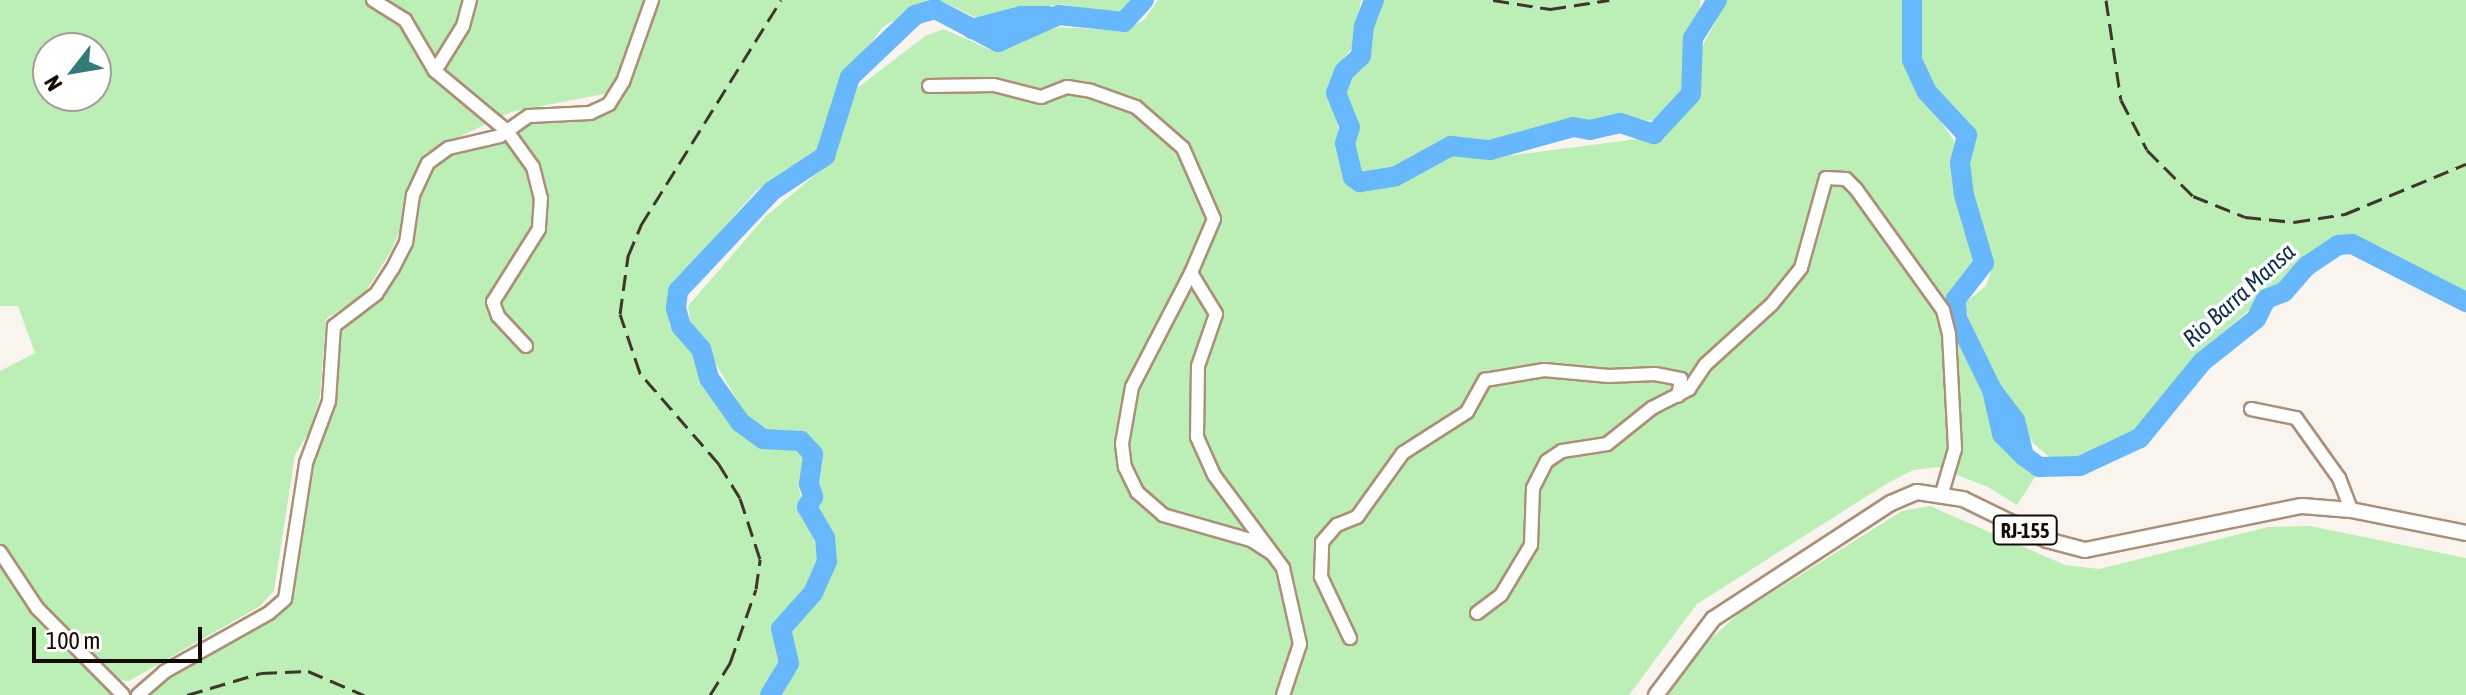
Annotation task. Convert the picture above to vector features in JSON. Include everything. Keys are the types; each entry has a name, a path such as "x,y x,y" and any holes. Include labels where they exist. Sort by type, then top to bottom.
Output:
{"main road":[{"path":"1656,695 1698,635 1732,605 1891,503 1917,492 1942,493"},
{"name":"RJ-155","path":"1942,493 2047,540 2085,550 2125,545 2269,508 2351,510 2466,533"}],"street":[{"path":"373,0 405,20 435,71 507,131 536,175 539,229 493,302 498,316 526,346"},
{"path":"435,71 463,26 470,0"},
{"path":"138,695 164,672 269,613 285,599 306,463 329,401 334,326 376,294 397,260 406,243 413,195 428,163 449,148 507,131 529,116 590,113 609,104 623,82 652,0"},
{"path":"929,86 994,85 1041,97 1067,87 1116,98 1154,118 1183,148 1213,212 1212,229 1132,387 1122,444 1125,467 1143,500 1163,515 1251,540 1280,561"},
{"path":"1477,613 1501,595 1531,545 1533,488 1547,461 1562,451 1607,444 1652,408 1678,396 1791,282 1801,268 1821,184 1835,175 1846,179 1943,310 1949,334 1955,449 1942,493"},
{"path":"1191,273 1216,314 1198,366 1197,437 1214,475 1280,561 1296,610 1300,644 1283,695"},
{"path":"1350,638 1321,577 1322,542 1337,525 1357,517 1403,453 1467,412 1485,380 1544,370 1609,376 1655,374 1681,379 1678,396"},
{"path":"2251,409 2296,418 2339,478 2351,510"},
{"path":"0,552 37,608 123,695"}],"green space":[{"path":"0,0 928,0 883,27 850,71 839,87 833,125 822,147 757,190 670,287 669,325 692,350 701,379 726,416 751,439 793,447 805,459 799,490 821,563 806,592 781,617 775,638 778,662 760,695 144,695 180,668 259,625 294,595 312,457 329,412 336,334 388,288 412,246 419,197 434,164 538,120 588,120 610,113 624,95 609,93 511,112 426,153 407,187 403,223 391,251 365,293 326,319 320,396 310,430 295,455 274,591 260,606 129,681 115,680 37,602 0,545 0,371 35,353 18,306 0,306"},
{"path":"939,0 1140,0 1126,16 1116,18 1062,4 977,18"},
{"path":"1158,0 1361,0 1352,48 1336,68 1331,92 1348,178 1362,191 1402,182 1452,154 1500,157 1661,136 1695,98 1700,51 1727,0 1905,0 1907,59 1923,95 1954,141 1958,192 1975,252 1975,263 1951,296 1954,326 1976,369 1997,435 2006,449 2037,474 2017,505 1988,487 1937,467 1913,470 1886,484 1697,604 1629,695 777,695 792,663 786,632 815,600 833,567 830,534 816,508 823,458 805,434 763,430 750,422 690,320 688,306 766,216 826,166 856,89 925,36 944,29 991,50 1059,27 1123,31 1144,20"},
{"path":"1379,0 1701,0 1685,90 1657,120 1565,124 1494,143 1452,137 1408,159 1394,173 1365,178 1349,149 1354,119 1340,94 1346,79 1366,59 1368,22"},
{"path":"1919,0 2466,0 2466,293 2355,240 2332,243 2309,258 2205,348 2139,430 2084,458 2054,461 2033,443 1969,329 1966,302 1986,286 1991,271 1984,234 1969,198 1964,161 1973,135 1969,123 1938,97 1914,52"},
{"path":"1930,506 2065,565 2099,569 2268,527 2310,526 2466,558 2466,695 1668,695 1705,644 1738,614 1902,511"},
{"path":"0,562 44,626 111,695 0,695"}],"waterway":[{"name":"Rio Barra Mansa","path":"770,695 789,663 781,629 813,593 827,561 825,538 807,507 813,497 809,484 813,454 801,441 763,439 740,422 709,378 701,349 681,326 676,308 678,291 772,191 825,156 850,77 915,15 935,9 998,42 1059,15 1124,22 1144,0"},
{"name":"Rio Barra Mansa","path":"1374,0 1364,26 1361,56 1344,72 1336,93 1350,127 1345,143 1353,177 1360,182 1396,176 1451,146 1490,150 1573,127 1590,130 1620,123 1654,134 1691,94 1693,38 1717,0"},
{"name":"Rio Barra Mansa","path":"1912,0 1912,60 1927,92 1967,135 1960,163 1964,195 1984,263 1956,299 1957,318 1992,390 2015,420 2024,456 2039,467 2080,466 2140,438 2202,362 2256,319 2266,299 2284,292 2307,266 2338,245 2352,244 2466,302"},
{"name":"Rio Barra Mansa","path":"972,29 1021,16 1048,16"},
{"name":"Rio Barra Mansa","path":"1993,394 2002,434 2024,456"}],"railway":[{"path":"710,695 730,663 756,589 760,559 740,498 719,464 640,373 620,314 628,256 641,225 781,0"},
{"path":"1493,0 1550,9 1609,0"},
{"path":"2106,0 2121,100 2147,150 2193,196 2245,217 2294,222 2345,214 2466,164"},
{"path":"187,695 261,673 308,671 364,695"}]}
